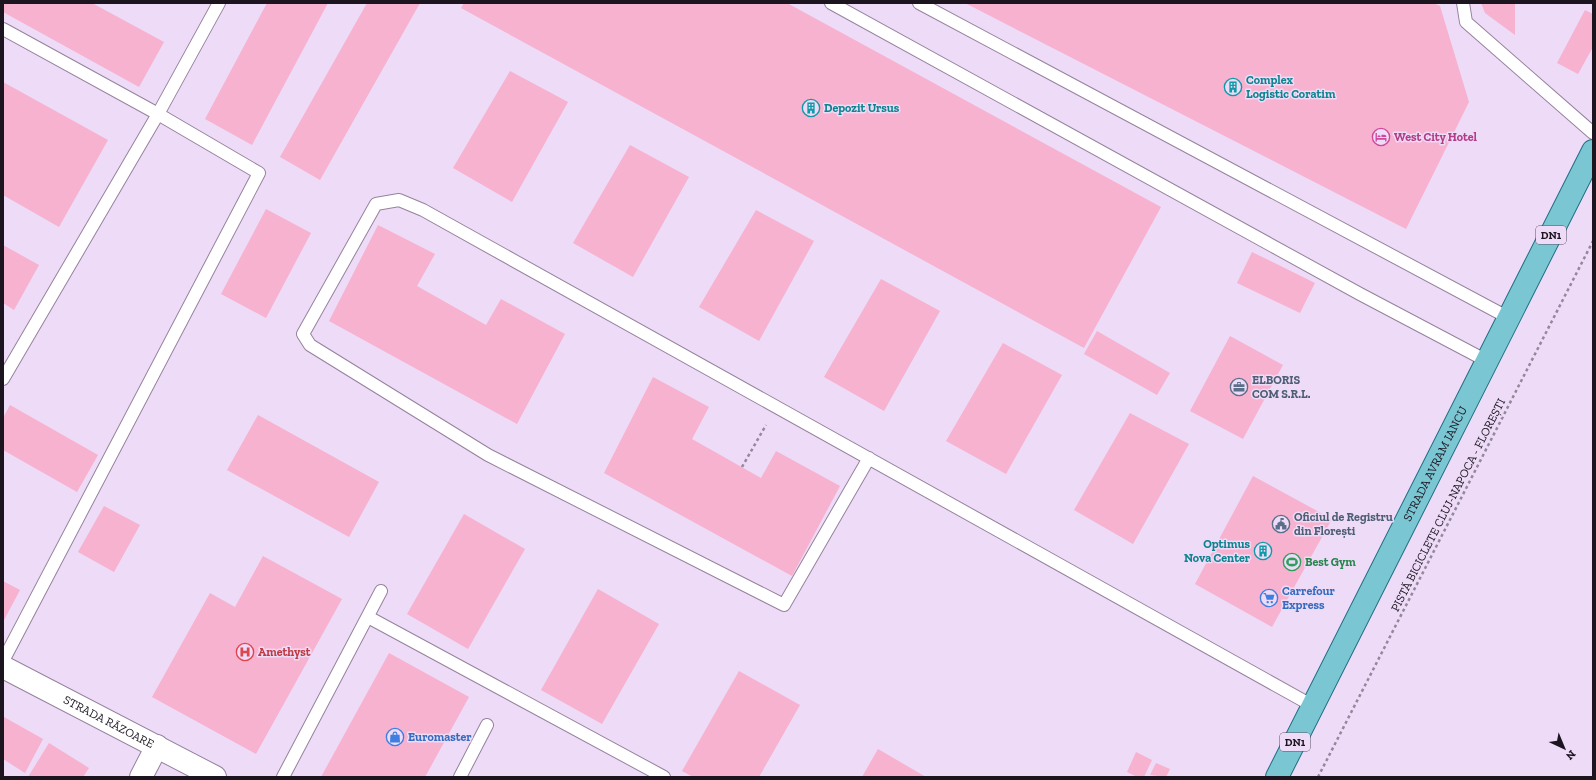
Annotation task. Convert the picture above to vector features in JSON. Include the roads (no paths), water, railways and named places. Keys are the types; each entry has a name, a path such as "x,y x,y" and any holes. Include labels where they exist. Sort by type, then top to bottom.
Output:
{"main road":[{"name":"STRADA AVRAM IANCU","path":"1277,777 1593,151"}],"street":[{"name":"STRADA RĂZOARE","path":"3,667 215,777"},
{"path":"141,777 157,746"}],"lane":[{"path":"3,378 158,114 219,3"},
{"path":"831,3 1346,286 1487,361"},
{"path":"919,3 1509,318"},
{"path":"1463,3 1466,22 1593,133"},
{"path":"3,29 158,114 259,173 3,661"},
{"path":"869,458 784,605 488,455 310,345 304,334 376,204 399,200 430,214 869,458 1313,706"},
{"path":"283,777 381,591"},
{"path":"368,616 664,777"},
{"path":"460,777 487,724"}],"place":[{"name":"Complex Logistic Coratim","path":"1233,87"},
{"name":"Depozit Ursus","path":"811,108"},
{"name":"West City Hotel","path":"1381,137"},
{"name":"ELBORIS COM S.R.L.","path":"1239,387"},
{"name":"Oficiul de Registru din Florești","path":"1281,524"},
{"name":"Optimus Nova Center","path":"1263,551"},
{"name":"Best Gym","path":"1292,562"},
{"name":"Carrefour Express","path":"1269,598"},
{"name":"Amethyst","path":"245,652"},
{"name":"Euromaster","path":"395,737"}]}
